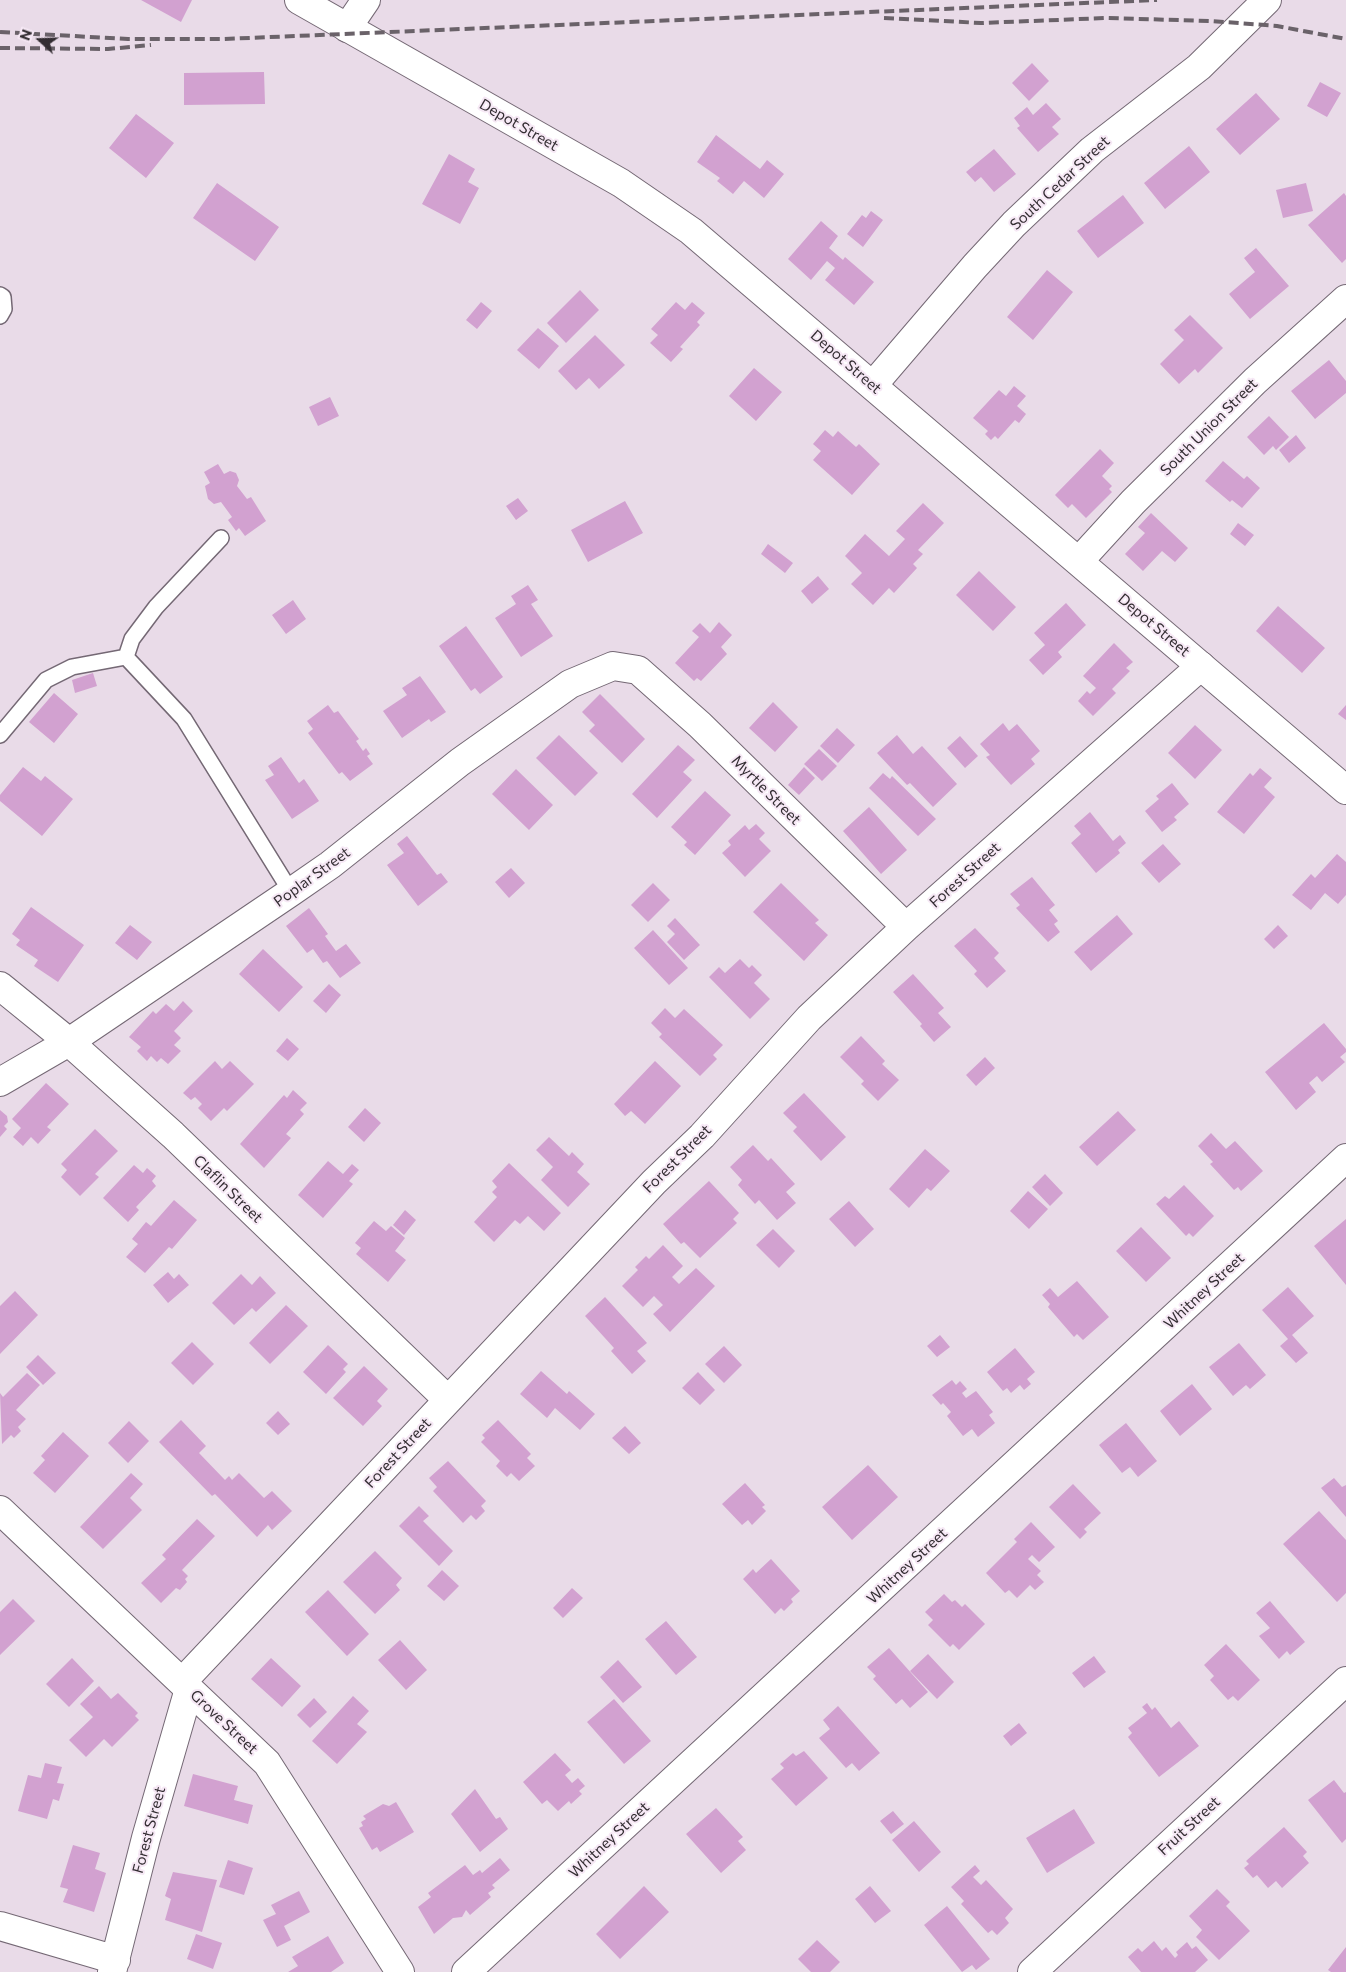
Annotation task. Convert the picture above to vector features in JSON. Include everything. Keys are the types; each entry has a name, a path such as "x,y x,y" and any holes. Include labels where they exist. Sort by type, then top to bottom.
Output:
{"street":[{"name":"Depot Street","path":"299,0 602,172 657,206 709,245 1346,790"},
{"path":"347,28 366,0"},
{"name":"South Cedar Street","path":"873,385 975,266 1034,205 1092,150 1199,67 1267,0"},
{"name":"South Union Street","path":"1079,561 1133,502 1255,381 1346,299"},
{"name":"Poplar Street","path":"0,1082 69,1042 330,865 460,762 570,684 612,666 618,667"},
{"name":"Forest Street","path":"114,1966 186,1686 448,1400 647,1188 702,1136 809,1018 906,927 1201,666"},
{"name":"Myrtle Street","path":"618,667 638,670 700,725 906,927"},
{"name":"Claflin Street","path":"0,986 69,1042 173,1135 448,1400"},
{"name":"Whitney Street","path":"466,1972 1346,1158"},
{"name":"Grove Street","path":"0,1510 275,1772 400,1972"},
{"name":"Fruit Street","path":"1032,1972 1346,1681"},
{"path":"0,1926 114,1966"}],"lane":[{"path":"0,295 3,297 4,309 0,316"},
{"path":"126,657 132,639 156,607 221,538"},
{"path":"0,735 46,680 72,668 126,657"},
{"path":"126,657 184,719 291,892"}],"building":[{"path":"141,0 192,0 181,22"},
{"path":"1032,63 1049,81 1029,101 1012,83"},
{"path":"264,72 265,104 184,105 184,73"},
{"path":"1320,82 1341,93 1327,117 1307,106"},
{"path":"1256,93 1280,119 1240,155 1216,129"},
{"path":"1046,103 1061,119 1052,127 1059,134 1038,152 1017,128 1020,126 1014,118 1027,107 1033,115"},
{"path":"136,114 174,143 146,178 109,148"},
{"path":"716,135 760,169 767,160 784,174 764,198 744,181 733,194 717,181 720,178 697,162"},
{"path":"1189,146 1210,172 1165,209 1144,183"},
{"path":"994,149 1016,174 994,192 981,177 975,182 966,172"},
{"path":"449,154 475,169 468,182 479,188 460,224 422,204"},
{"path":"217,183 279,227 255,261 193,218"},
{"path":"1306,183 1313,211 1283,218 1276,190"},
{"path":"1344,193 1346,196 1346,259 1342,263 1308,225"},
{"path":"1123,195 1144,223 1098,258 1077,231"},
{"path":"871,211 883,220 863,247 847,234 862,215 866,218"},
{"path":"821,221 838,236 829,248 843,260 845,257 874,282 854,305 825,280 835,268 827,261 811,280 788,259"},
{"path":"1256,248 1289,286 1250,319 1229,294 1255,272 1244,258"},
{"path":"1047,270 1073,292 1033,340 1007,317"},
{"path":"580,290 599,310 566,343 547,323"},
{"path":"481,302 492,311 477,329 466,320"},
{"path":"676,302 685,310 692,302 705,313 697,322 700,325 680,347 683,349 671,362 650,343 658,335 651,329"},
{"path":"1190,315 1223,348 1198,373 1195,369 1179,384 1160,364 1184,340 1174,330"},
{"path":"538,328 559,346 539,369 517,350"},
{"path":"595,335 625,365 599,389 589,378 576,390 558,371"},
{"path":"1329,360 1346,381 1346,393 1315,419 1291,391"},
{"path":"754,368 782,392 756,421 729,396"},
{"path":"1014,386 1026,396 1017,406 1026,414 1019,423 1015,420 998,439 995,436 991,440 985,434 988,431 973,418 999,390 1006,396"},
{"path":"330,397 339,416 318,426 309,407"},
{"path":"1269,416 1289,437 1276,450 1273,446 1264,455 1247,437"},
{"path":"825,430 833,437 838,431 856,447 859,444 880,464 852,495 813,460 821,451 813,444"},
{"path":"1296,435 1306,448 1289,463 1279,450"},
{"path":"1100,449 1114,463 1102,476 1112,486 1109,489 1112,492 1086,518 1072,504 1068,508 1055,495"},
{"path":"1223,461 1244,479 1247,476 1260,488 1242,508 1232,500 1230,502 1205,481"},
{"path":"218,464 224,474 230,471 236,473 239,480 237,486 247,499 251,497 266,521 245,536 239,528 236,531 228,520 232,517 221,502 214,504 208,499 205,486 210,483 204,472"},
{"path":"518,498 528,511 516,520 506,506"},
{"path":"625,501 643,533 588,562 571,530"},
{"path":"923,503 944,523 918,550 923,554 913,564 917,568 894,593 889,588 873,605 851,584 862,573 845,556 865,534 889,556 905,539 896,531"},
{"path":"1151,513 1188,548 1175,562 1162,551 1143,571 1125,554 1145,533 1138,527"},
{"path":"1238,523 1254,535 1245,546 1230,534"},
{"path":"768,544 793,563 785,573 761,554"},
{"path":"979,571 1016,607 993,631 956,595"},
{"path":"818,576 829,589 812,604 801,591"},
{"path":"528,585 538,600 531,604 553,636 521,657 495,618 516,604 511,596"},
{"path":"293,600 306,619 286,634 272,615"},
{"path":"1066,603 1086,625 1058,652 1062,657 1043,675 1029,660 1045,645 1034,633"},
{"path":"1278,606 1325,648 1302,673 1256,631"},
{"path":"719,622 732,635 721,647 727,654 701,681 697,678 694,681 675,663 699,637 692,631 700,623 710,633"},
{"path":"466,626 503,677 480,694 475,688 471,691 439,646"},
{"path":"1114,643 1133,662 1126,668 1130,671 1112,689 1116,693 1093,716 1078,701 1087,691 1090,694 1096,688 1083,676"},
{"path":"93,673 97,686 75,693 72,680"},
{"path":"420,676 446,712 431,722 429,719 402,738 383,711 407,695 402,688"},
{"path":"54,693 78,714 54,743 29,722"},
{"path":"600,694 645,739 622,763 589,731 595,725 582,712"},
{"path":"773,702 798,727 775,752 749,728"},
{"path":"328,705 334,713 338,711 359,739 356,741 363,751 366,748 370,754 367,756 373,764 350,781 342,772 339,774 308,733 313,729 307,721"},
{"path":"1346,705 1346,720 1338,714"},
{"path":"1003,723 1009,731 1017,724 1040,751 1031,759 1035,764 1011,785 986,757 990,755 980,744"},
{"path":"1195,725 1222,750 1195,779 1168,753"},
{"path":"837,728 855,745 838,763 820,746"},
{"path":"559,735 598,773 575,796 536,758"},
{"path":"897,735 913,754 922,746 957,784 933,807 910,783 907,785 877,753"},
{"path":"960,736 978,756 965,768 947,748"},
{"path":"678,745 695,760 683,772 692,780 657,818 632,794"},
{"path":"819,749 837,766 822,781 804,764"},
{"path":"281,757 299,783 304,779 319,801 292,819 265,780 274,775 268,766"},
{"path":"23,767 41,781 45,776 73,799 42,836 0,801 0,795"},
{"path":"804,767 815,778 799,795 788,785"},
{"path":"1260,768 1272,778 1264,787 1275,797 1244,834 1217,812 1250,773 1253,776"},
{"path":"516,769 553,805 529,830 492,794"},
{"path":"883,773 890,779 892,776 936,819 918,836 869,788"},
{"path":"1172,783 1189,804 1174,817 1177,820 1162,832 1145,811 1159,799 1156,796"},
{"path":"705,791 731,815 695,855 684,845 687,842 671,827"},
{"path":"869,807 907,850 881,874 843,831"},
{"path":"1090,812 1113,841 1120,835 1126,843 1118,850 1120,853 1096,873 1071,843 1081,834 1074,826"},
{"path":"756,824 765,833 759,839 771,851 745,877 722,853 731,845 728,841 745,825 749,830"},
{"path":"407,836 437,875 441,873 448,882 418,906 387,865 404,853 397,844"},
{"path":"1163,844 1181,864 1159,883 1141,863"},
{"path":"1337,854 1346,862 1346,895 1338,904 1325,893 1311,910 1292,895 1311,874 1315,878"},
{"path":"511,868 525,883 509,898 495,882"},
{"path":"1032,877 1055,905 1049,910 1058,921 1054,924 1060,932 1048,942 1016,908 1020,905 1010,894"},
{"path":"653,883 670,900 648,922 631,905"},
{"path":"781,883 819,920 815,923 828,935 804,961 753,912"},
{"path":"31,907 84,945 58,982 34,966 38,960 16,945 20,940 12,934"},
{"path":"309,908 328,934 325,936 336,951 346,944 361,963 340,978 327,961 323,963 313,949 307,953 286,926"},
{"path":"1117,915 1133,934 1091,971 1074,952"},
{"path":"675,918 700,945 684,960 667,942 675,934 667,926"},
{"path":"130,925 152,942 137,960 115,943"},
{"path":"1278,925 1288,936 1274,949 1264,939"},
{"path":"975,928 999,953 994,958 1006,971 987,988 974,974 977,971 954,946"},
{"path":"653,930 688,968 669,985 634,948"},
{"path":"263,949 303,987 279,1012 239,974"},
{"path":"740,959 749,968 752,965 762,975 754,983 770,999 750,1019 709,977 719,967 725,973"},
{"path":"913,974 944,1008 938,1013 951,1027 934,1042 920,1026 922,1024 893,992"},
{"path":"329,984 341,995 326,1013 313,1001"},
{"path":"183,1001 193,1011 174,1031 181,1038 174,1045 181,1051 168,1064 161,1058 157,1062 151,1056 147,1061 137,1051 141,1047 129,1037 153,1011 156,1014 166,1004 174,1011"},
{"path":"665,1008 675,1018 684,1009 723,1045 713,1055 717,1059 700,1076 659,1037 662,1034 651,1023"},
{"path":"1324,1023 1346,1049 1346,1052 1340,1057 1345,1062 1322,1082 1317,1076 1309,1083 1316,1092 1296,1110 1265,1072"},
{"path":"861,1036 885,1061 882,1064 899,1080 878,1101 861,1084 864,1081 840,1057"},
{"path":"287,1038 299,1049 288,1061 276,1051"},
{"path":"985,1057 995,1068 976,1086 966,1075"},
{"path":"215,1061 222,1069 230,1061 254,1084 227,1111 224,1108 211,1121 198,1108 202,1104 195,1097 191,1100 183,1093"},
{"path":"655,1061 681,1086 645,1124 631,1111 625,1116 614,1104"},
{"path":"46,1083 69,1104 47,1127 51,1130 38,1144 31,1137 23,1146 13,1137 21,1128 12,1119"},
{"path":"293,1090 307,1103 300,1110 304,1114 286,1134 291,1138 264,1168 240,1144 284,1095 287,1098"},
{"path":"804,1093 846,1137 821,1161 793,1131 797,1127 783,1113"},
{"path":"365,1108 381,1123 364,1142 348,1127"},
{"path":"0,1110 7,1116 8,1122 4,1126 7,1129 0,1137"},
{"path":"1118,1111 1136,1130 1097,1166 1079,1147"},
{"path":"95,1129 118,1151 95,1174 99,1177 80,1196 61,1177 67,1170 61,1164"},
{"path":"1211,1133 1226,1149 1235,1141 1263,1171 1241,1191 1238,1187 1234,1190 1210,1164 1213,1162 1198,1146"},
{"path":"549,1137 569,1156 572,1152 584,1164 577,1172 590,1184 568,1207 541,1180 553,1167 536,1150"},
{"path":"753,1145 768,1161 771,1158 795,1184 786,1192 796,1203 777,1220 759,1200 755,1204 738,1185 742,1180 730,1167"},
{"path":"925,1149 950,1171 931,1191 927,1188 909,1208 889,1189"},
{"path":"328,1161 343,1174 352,1164 359,1170 349,1181 353,1184 323,1218 298,1195"},
{"path":"509,1163 561,1213 544,1231 528,1216 520,1224 515,1220 494,1242 474,1222 497,1197 492,1192 497,1187 492,1181"},
{"path":"134,1165 143,1173 147,1168 156,1176 152,1181 156,1186 136,1207 139,1210 128,1222 103,1198"},
{"path":"1045,1174 1063,1193 1050,1206 1032,1187"},
{"path":"709,1181 739,1213 733,1219 737,1223 700,1258 684,1242 681,1244 663,1224"},
{"path":"1184,1185 1214,1216 1193,1237 1189,1233 1186,1236 1156,1204 1165,1196 1169,1199"},
{"path":"1028,1191 1048,1209 1029,1229 1010,1211"},
{"path":"174,1200 197,1220 172,1249 169,1247 145,1273 126,1257 138,1244 132,1239 146,1222 151,1226"},
{"path":"849,1201 874,1229 855,1247 829,1219"},
{"path":"405,1210 416,1220 404,1235 393,1225"},
{"path":"1346,1219 1346,1285 1314,1246"},
{"path":"374,1221 386,1231 391,1226 405,1238 395,1251 406,1260 388,1282 356,1254 361,1248 355,1243"},
{"path":"1141,1227 1171,1258 1146,1282 1116,1251"},
{"path":"773,1229 795,1251 779,1268 756,1245"},
{"path":"663,1245 683,1266 672,1277 679,1284 696,1268 715,1286 670,1332 653,1314 663,1305 654,1296 643,1307 622,1286 638,1270 635,1267 646,1256 649,1259"},
{"path":"168,1272 174,1279 179,1274 189,1285 168,1303 153,1285"},
{"path":"241,1274 252,1285 260,1276 276,1293 256,1312 252,1308 234,1325 212,1303"},
{"path":"1077,1281 1109,1317 1083,1340 1077,1334 1074,1337 1048,1307 1050,1304 1042,1295 1050,1288 1058,1297"},
{"path":"1288,1287 1314,1316 1292,1335 1308,1353 1296,1363 1280,1346 1288,1339 1262,1310"},
{"path":"15,1291 38,1315 0,1354 0,1306"},
{"path":"605,1297 647,1343 637,1351 646,1361 632,1374 611,1351 614,1348 585,1316"},
{"path":"286,1305 308,1326 270,1364 249,1343"},
{"path":"940,1335 950,1347 937,1357 927,1346"},
{"path":"192,1342 214,1364 193,1385 171,1363"},
{"path":"1239,1343 1266,1375 1250,1389 1246,1385 1233,1396 1209,1367"},
{"path":"328,1345 348,1364 343,1369 346,1372 326,1394 303,1372"},
{"path":"724,1346 742,1365 724,1383 705,1364"},
{"path":"1015,1348 1035,1372 1027,1379 1031,1384 1024,1390 1020,1385 1011,1393 1007,1388 1003,1391 987,1372"},
{"path":"38,1355 56,1373 43,1385 26,1367"},
{"path":"364,1366 388,1389 377,1401 382,1406 363,1426 333,1398"},
{"path":"541,1371 567,1394 569,1391 595,1414 580,1430 555,1408 547,1418 520,1394"},
{"path":"698,1372 715,1390 700,1405 682,1388"},
{"path":"27,1373 40,1385 16,1410 26,1419 18,1427 21,1431 14,1438 11,1435 2,1444 0,1393 3,1397"},
{"path":"952,1380 956,1385 960,1381 967,1389 962,1393 966,1398 976,1391 993,1412 989,1415 995,1423 978,1437 972,1429 963,1436 947,1416 951,1412 932,1395"},
{"path":"1192,1384 1212,1409 1180,1436 1160,1411"},
{"path":"278,1411 290,1424 278,1435 266,1423"},
{"path":"181,1420 206,1446 199,1453 225,1480 229,1476 232,1480 239,1473 264,1498 272,1491 292,1511 272,1530 268,1525 257,1537 215,1494 212,1496 159,1442"},
{"path":"498,1420 531,1454 527,1458 535,1466 519,1481 511,1473 507,1477 496,1466 500,1461 481,1442 485,1438 482,1435"},
{"path":"129,1421 149,1441 128,1463 108,1443"},
{"path":"1126,1423 1157,1461 1138,1477 1130,1467 1122,1473 1099,1445"},
{"path":"625,1426 641,1443 629,1454 612,1438"},
{"path":"63,1432 89,1456 55,1493 33,1473 45,1460 41,1456"},
{"path":"448,1461 486,1501 481,1506 485,1511 476,1520 471,1515 463,1523 433,1491 437,1487 429,1478"},
{"path":"868,1465 898,1497 852,1540 822,1507"},
{"path":"131,1473 143,1484 130,1498 142,1510 103,1549 80,1527"},
{"path":"1334,1478 1342,1487 1346,1485 1346,1517 1321,1488"},
{"path":"745,1483 765,1505 762,1507 766,1511 752,1525 748,1520 742,1525 722,1504"},
{"path":"1073,1484 1101,1513 1084,1529 1087,1532 1080,1539 1049,1507"},
{"path":"419,1506 429,1516 423,1521 453,1551 439,1566 399,1526"},
{"path":"1319,1511 1346,1540 1346,1593 1337,1602 1283,1544"},
{"path":"197,1519 215,1536 182,1570 188,1576 185,1579 187,1582 180,1590 176,1588 161,1603 141,1583 166,1559 162,1555"},
{"path":"1031,1522 1055,1547 1039,1562 1032,1555 1028,1559 1041,1571 1037,1575 1044,1582 1035,1590 1030,1585 1017,1598 1009,1590 1005,1593 986,1573 1017,1542 1014,1539"},
{"path":"375,1551 402,1578 396,1585 400,1590 375,1614 343,1582"},
{"path":"771,1559 800,1591 791,1599 793,1602 784,1611 781,1608 775,1614 743,1579 753,1569 756,1573"},
{"path":"442,1570 459,1586 444,1601 427,1586"},
{"path":"572,1588 583,1598 563,1618 553,1608"},
{"path":"328,1590 369,1634 347,1656 305,1612"},
{"path":"944,1594 952,1602 955,1600 962,1607 965,1604 985,1624 959,1650 953,1644 950,1647 928,1625 933,1620 925,1612"},
{"path":"13,1599 35,1621 0,1655 0,1612"},
{"path":"1270,1601 1305,1642 1290,1655 1287,1651 1279,1659 1259,1636 1270,1628 1256,1613"},
{"path":"666,1621 697,1657 676,1675 645,1639"},
{"path":"400,1640 427,1670 406,1690 378,1660"},
{"path":"1226,1644 1260,1680 1238,1701 1233,1696 1228,1700 1210,1680 1214,1676 1204,1665"},
{"path":"889,1648 928,1692 910,1708 902,1699 896,1704 873,1679 876,1676 867,1667"},
{"path":"928,1654 954,1682 937,1699 910,1671"},
{"path":"1094,1656 1106,1672 1084,1688 1072,1673"},
{"path":"72,1658 94,1681 69,1707 46,1684"},
{"path":"271,1658 301,1686 282,1707 251,1679"},
{"path":"618,1660 642,1687 623,1703 600,1677"},
{"path":"99,1686 111,1699 118,1693 138,1713 135,1716 139,1720 112,1747 104,1739 86,1757 69,1740 93,1717 80,1704"},
{"path":"353,1696 369,1711 357,1724 367,1732 337,1764 312,1741"},
{"path":"314,1698 327,1712 310,1728 297,1715"},
{"path":"614,1699 651,1741 624,1764 587,1722"},
{"path":"1147,1703 1152,1710 1155,1707 1171,1728 1179,1721 1199,1746 1159,1777 1128,1737 1132,1733 1128,1728 1147,1713 1142,1707"},
{"path":"838,1706 880,1753 859,1771 852,1763 846,1768 819,1738 830,1729 823,1720"},
{"path":"1019,1723 1027,1733 1011,1746 1003,1736"},
{"path":"804,1751 828,1778 796,1806 771,1779 784,1768 780,1764 793,1753 796,1756"},
{"path":"555,1753 571,1770 565,1775 572,1783 578,1778 585,1786 579,1791 582,1794 571,1804 569,1801 558,1811 547,1800 542,1804 523,1782"},
{"path":"45,1763 62,1767 57,1783 64,1784 59,1801 53,1799 47,1819 18,1811 28,1775 41,1778"},
{"path":"193,1774 238,1786 234,1800 253,1805 248,1824 184,1806"},
{"path":"1334,1780 1344,1793 1346,1792 1346,1839 1342,1843 1308,1800"},
{"path":"475,1789 496,1819 500,1817 508,1829 480,1852 451,1814"},
{"path":"396,1802 414,1832 380,1852 377,1847 372,1850 359,1828 363,1826 361,1822 366,1819 363,1816 383,1804 389,1806"},
{"path":"716,1808 743,1837 738,1841 746,1850 721,1873 686,1834"},
{"path":"1074,1809 1095,1843 1047,1873 1026,1838"},
{"path":"893,1811 904,1824 891,1834 880,1821"},
{"path":"914,1821 941,1852 919,1872 892,1840"},
{"path":"1284,1827 1307,1852 1303,1856 1309,1863 1282,1888 1276,1881 1268,1888 1257,1875 1253,1878 1244,1868 1249,1864 1246,1861"},
{"path":"73,1845 100,1853 95,1869 106,1873 94,1912 63,1902 68,1889 60,1887"},
{"path":"500,1858 510,1870 492,1885 495,1888 488,1893 491,1897 470,1915 466,1910 462,1917 453,1918 434,1934 418,1907 431,1897 428,1893 465,1865 473,1875 480,1870 482,1873"},
{"path":"228,1860 253,1868 244,1895 219,1887"},
{"path":"975,1865 980,1871 973,1877 981,1885 986,1880 1013,1909 1005,1918 1009,1923 997,1935 992,1930 988,1933 961,1904 964,1901 951,1887"},
{"path":"173,1872 217,1880 202,1932 165,1920 171,1899 165,1896"},
{"path":"644,1886 669,1912 620,1959 596,1934"},
{"path":"870,1886 891,1911 875,1923 855,1899"},
{"path":"1217,1889 1230,1902 1226,1906 1250,1931 1219,1960 1196,1937 1202,1930 1189,1916"},
{"path":"299,1891 310,1912 284,1926 291,1940 277,1947 263,1920 276,1914 271,1905"},
{"path":"947,1906 990,1959 976,1970 972,1965 962,1972 924,1925"},
{"path":"196,1934 222,1943 213,1969 187,1959"},
{"path":"328,1936 344,1963 331,1972 288,1972 298,1966 292,1957"},
{"path":"817,1940 840,1962 830,1972 811,1972 798,1959"},
{"path":"1154,1941 1162,1951 1166,1947 1175,1958 1178,1955 1176,1952 1187,1942 1192,1949 1196,1946 1208,1960 1195,1972 1141,1972 1128,1957 1138,1948 1142,1952"},
{"path":"1346,1947 1346,1972 1331,1972 1328,1970"}],"railway":[{"path":"0,32 128,39 223,39 1157,0"},
{"path":"884,18 981,23 1106,18 1211,21 1277,26 1346,39"},
{"path":"0,48 108,49 151,45"}]}
